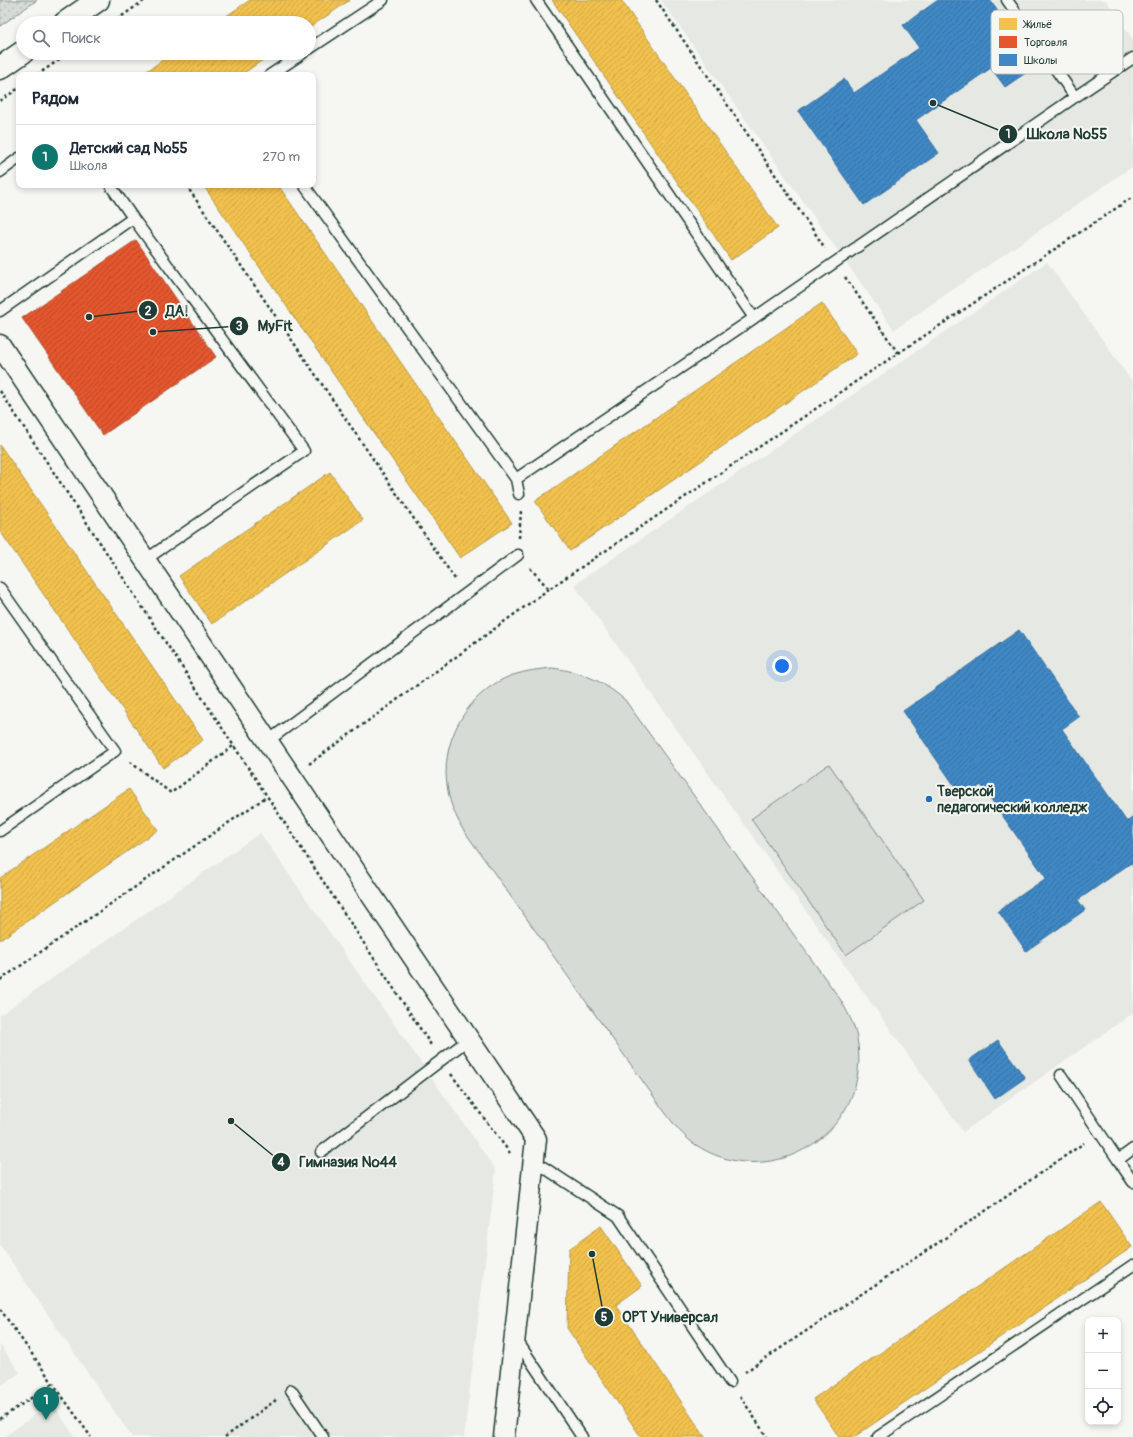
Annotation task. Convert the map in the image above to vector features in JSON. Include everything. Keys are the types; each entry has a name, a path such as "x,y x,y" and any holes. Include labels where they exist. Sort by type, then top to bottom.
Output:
{"street":[{"path":"75,16 98,0"},
{"path":"0,68 16,57"},
{"path":"0,345 536,1139 504,1437"}],"lane":[{"path":"316,44 383,0"},
{"path":"536,0 754,318"},
{"path":"1007,0 1014,10"},
{"path":"1123,65 1133,58"},
{"path":"274,72 292,60"},
{"path":"1059,74 1075,97"},
{"path":"516,479 754,318 1109,74"},
{"path":"0,172 16,160"},
{"path":"112,188 304,451 145,560"},
{"path":"306,188 516,479 519,494"},
{"path":"0,311 133,218"},
{"path":"268,741 518,555"},
{"path":"0,588 115,751 0,832"},
{"path":"321,1152 469,1039"},
{"path":"1061,1075 1133,1182"},
{"path":"1118,1160 1133,1150"},
{"path":"534,1160 618,1216 730,1382"},
{"path":"878,1437 1133,1265"},
{"path":"514,1336 582,1437"},
{"path":"291,1390 323,1437"}],"path":[{"path":"122,16 145,0"},
{"path":"656,0 898,353"},
{"path":"41,72 59,60"},
{"path":"0,101 16,90"},
{"path":"188,188 466,594"},
{"path":"314,771 309,764 549,589 898,353 1133,197"},
{"path":"0,391 266,797 441,1060 513,1157"},
{"path":"519,494 521,509 518,555 549,589"},
{"path":"115,751 171,792 233,746"},
{"path":"0,980 266,797"},
{"path":"768,1437 730,1382 984,1212 1099,1132"},
{"path":"0,1309 91,1437"},
{"path":"0,1419 52,1384"},
{"path":"225,1437 291,1390"}],"shaded area":[{"path":"0,0 37,0 0,26"},
{"path":"661,0 1106,0 1113,10 991,10 991,74 1123,74 1123,25 1133,40 1133,166 894,330"},
{"name":"Тверской педагогический колледж","path":"1047,262 1133,383 1133,1013 963,1132 574,585"},
{"path":"552,668 573,672 591,678 608,687 625,700 845,1008 856,1033 858,1071 850,1101 833,1126 811,1146 784,1158 754,1162 723,1158 693,1143 685,1136 664,1111 462,828 450,801 446,773 447,755 452,738 460,721 470,706 482,693 497,683 513,675 532,670"},
{"path":"829,764 924,900 846,955 751,819"},
{"path":"260,833 496,1170 464,1437 132,1437 0,1245 0,1015"},
{"path":"0,1345 20,1373 0,1386"},
{"path":"52,1403 75,1437 4,1437"}],"building: Жильё":[{"path":"250,0 350,0 316,23 316,16 226,16"},
{"path":"552,0 621,0 778,228 731,260"},
{"path":"163,60 263,60 245,72 145,72"},
{"path":"205,188 280,188 512,523 460,558"},
{"path":"822,303 857,354 570,551 535,501"},
{"path":"0,445 203,740 163,768 0,531"},
{"path":"330,472 363,520 212,624 179,576"},
{"path":"129,789 158,830 0,940 0,878"},
{"path":"1101,1202 1132,1247 854,1437 839,1437 813,1399"},
{"path":"601,1226 642,1286 616,1305 705,1437 641,1437 567,1328 569,1249"}],"building: Торговля":[{"path":"136,240 216,357 103,435 22,318"}],"building: Школы":[{"path":"938,0 990,0 997,10 991,10 991,68 916,120 939,153 864,205 798,111 844,79 854,93 919,48 903,25"},
{"path":"995,74 1024,74 1005,87"},
{"path":"1019,630 1079,717 1062,729 1127,822 1133,817 1133,866 1131,863 1078,900 1085,910 1026,951 998,911 1046,878 981,785 963,798 903,711"},
{"path":"998,1040 1025,1078 995,1099 969,1060"}],"place":[{"name":"Школа №55","path":"933,103"},
{"name":"ДА!","path":"89,317"},
{"name":"MyFit","path":"153,332"},
{"name":"Тверской педагогический колледж","path":"929,799"},
{"name":"Гимназия №44","path":"231,1121"},
{"name":"ОРТ Универсал","path":"592,1254"},
{"name":"Детский сад №55","path":"46,1420"}]}
